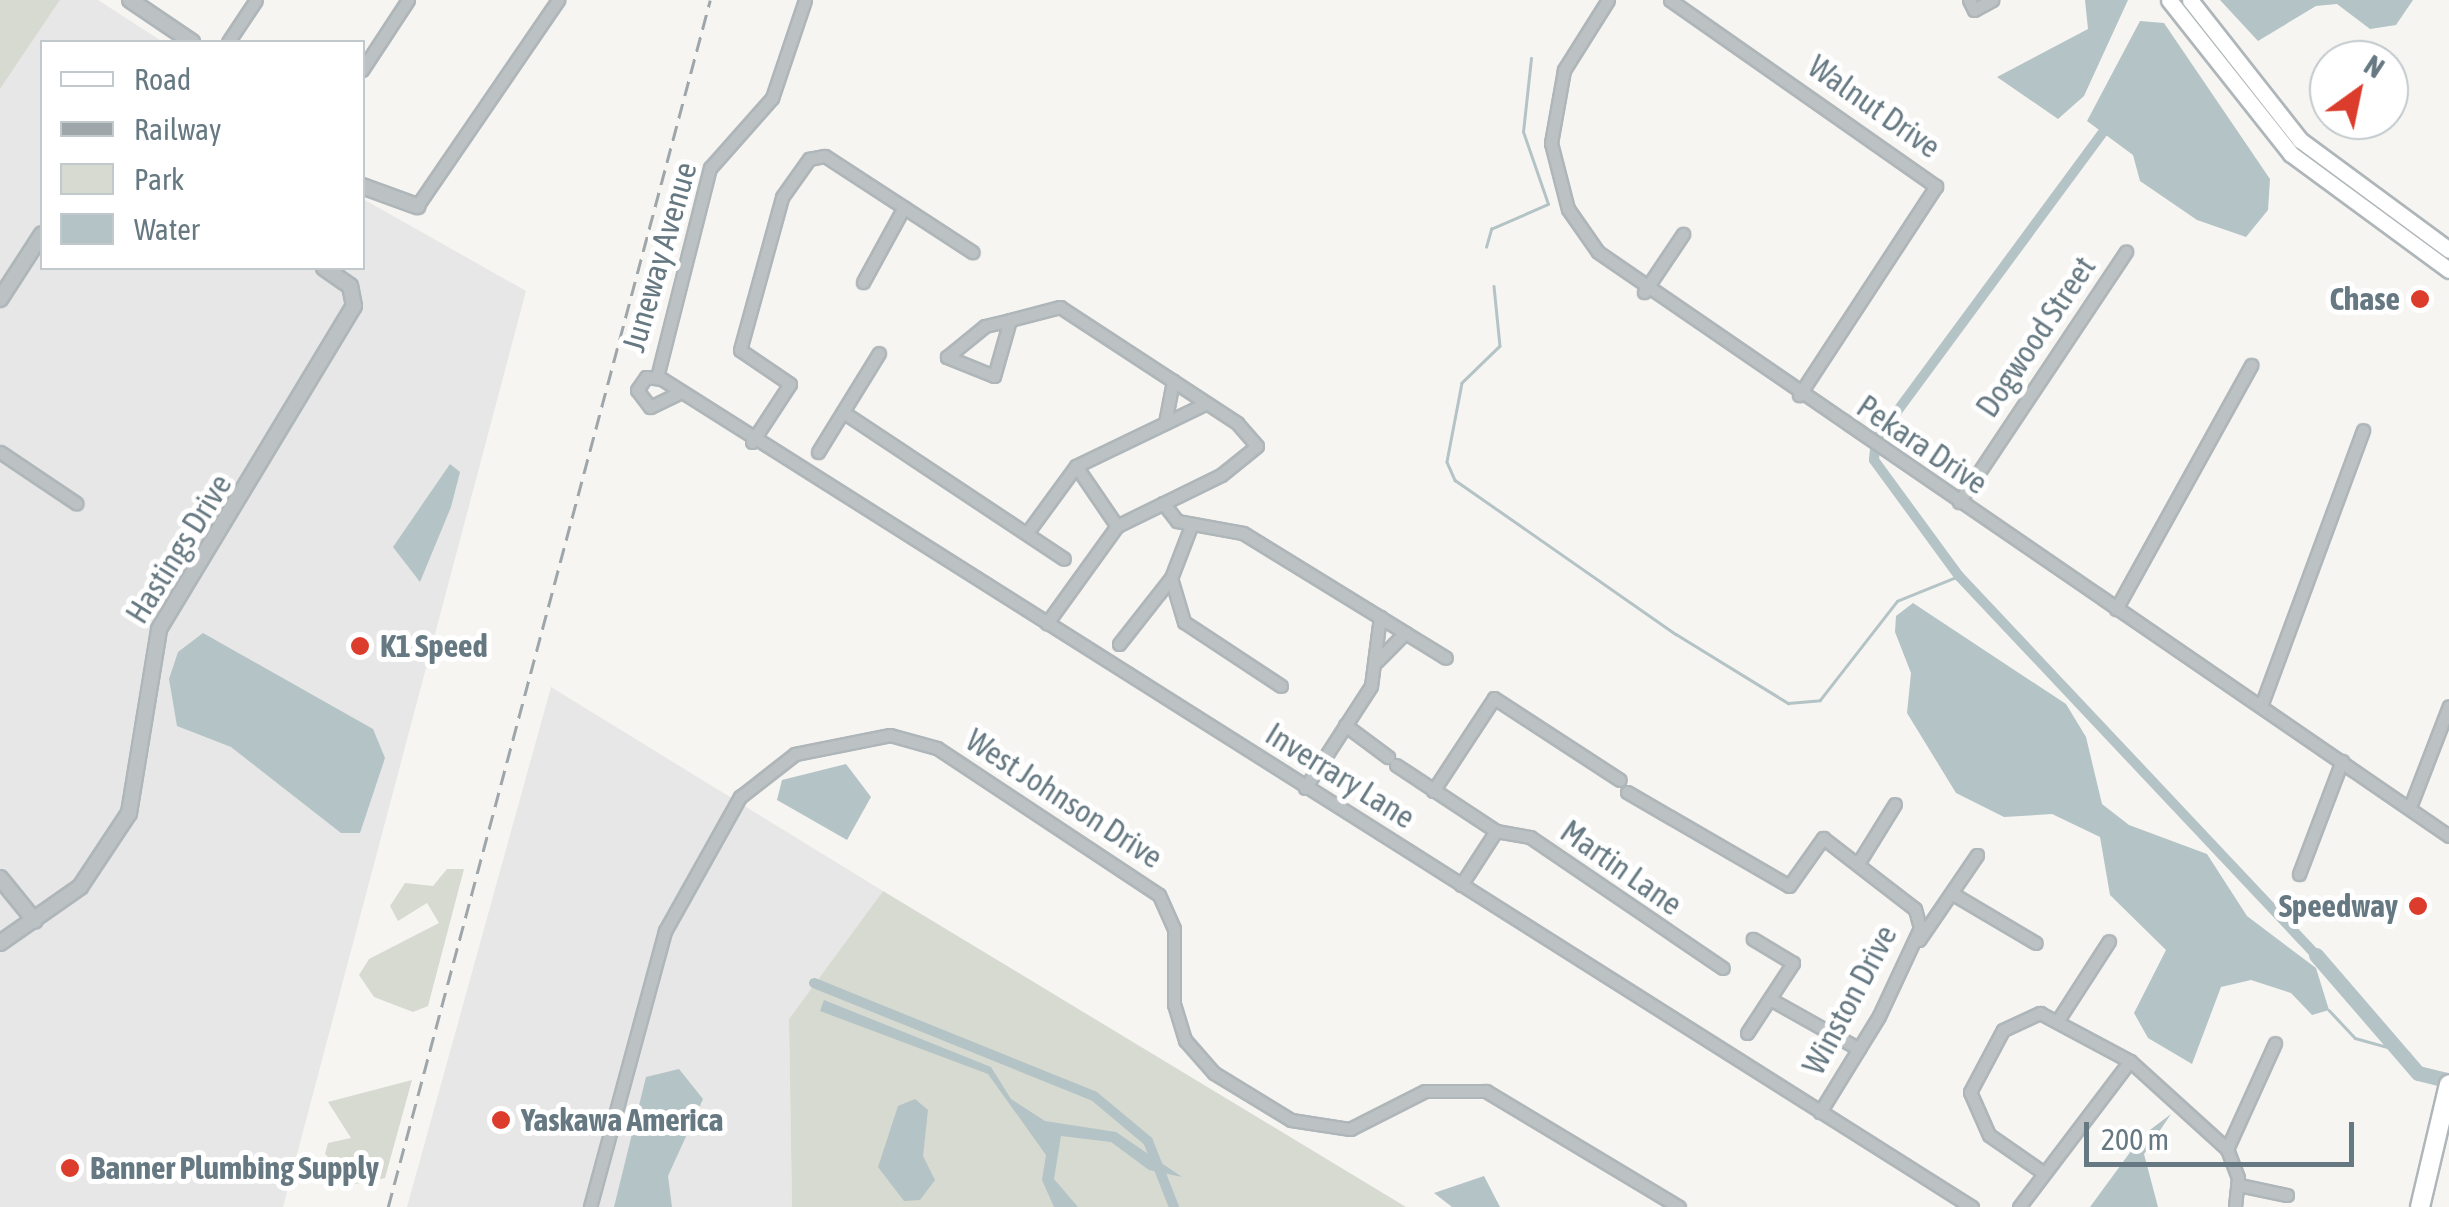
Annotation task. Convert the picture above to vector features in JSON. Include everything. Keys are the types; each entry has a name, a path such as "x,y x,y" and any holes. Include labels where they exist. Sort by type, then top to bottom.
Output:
{"main road":[{"path":"2170,0 2292,154 2449,270"},
{"path":"2190,0 2300,140 2449,250"},
{"path":"2420,1207 2447,1090"}],"street":[{"path":"130,0 189,40"},
{"path":"229,40 256,0"},
{"path":"365,65 408,0"},
{"path":"365,187 417,206 558,0"},
{"name":"Juneway Avenue","path":"657,377 710,168 772,98 805,0"},
{"name":"Pekara Drive","path":"1608,0 1564,70 1552,155 1580,229 1644,292 2449,836"},
{"name":"Walnut Drive","path":"1670,0 1936,186 1800,395"},
{"path":"1969,0 1974,10 1992,0"},
{"path":"752,442 790,384 740,350 774,225 809,159 831,160 972,252"},
{"path":"863,282 904,208"},
{"path":"1644,292 1683,234"},
{"path":"0,299 40,237"},
{"name":"Dogwood Street","path":"1959,502 2126,252"},
{"name":"Hastings Drive","path":"0,943 80,887 116,840 136,790 144,678 158,629 354,306 350,286 327,270"},
{"path":"1010,320 994,376 946,357 985,326 1060,307 1207,403 1257,446 1117,526 1046,623"},
{"path":"818,452 879,352"},
{"path":"2116,609 2251,365"},
{"name":"Inverrary Lane","path":"677,394 644,405 639,384 657,377 752,442 1972,1207"},
{"path":"1166,423 1173,381"},
{"path":"1027,534 1076,466 1207,403"},
{"path":"842,412 1064,558"},
{"path":"2261,706 2363,430"},
{"path":"0,452 76,502"},
{"path":"1076,466 1117,526"},
{"path":"1163,502 1192,526"},
{"path":"1118,644 1172,578 1198,518 1243,533 1446,658"},
{"path":"1172,578 1184,622 1281,686"},
{"path":"1304,788 1345,725 1376,661 1380,617"},
{"path":"1376,661 1406,633"},
{"name":"Winston Drive","path":"1434,791 1494,698 1624,786 1789,886 1823,838 1859,862 1914,910 1920,928 1859,1048 1820,1112"},
{"path":"2410,808 2449,706"},
{"name":"Martin Lane","path":"1345,725 1416,780 1496,831 1530,837 1723,968"},
{"name":"West Johnson Drive","path":"590,1207 665,931 740,797 795,754 890,735 937,748 1159,895 1174,929 1174,1004 1184,1040 1206,1066 1291,1120 1350,1128 1425,1091 1486,1091 1679,1207"},
{"path":"2299,874 2342,761"},
{"path":"1859,862 1895,804"},
{"path":"1461,885 1496,831"},
{"path":"1907,955 1977,856"},
{"path":"0,878 35,922"},
{"path":"1953,894 2036,944"},
{"path":"1747,1033 1793,962 1753,939"},
{"path":"2060,1017 2109,941"},
{"path":"1770,999 1859,1048"},
{"path":"2041,1171 1988,1135 1970,1092 2004,1030 2025,1016 2060,1017 2130,1061 2227,1149 2238,1185 2235,1207"},
{"path":"2227,1149 2276,1044"},
{"path":"2020,1207 2041,1171 2130,1061"},
{"path":"2238,1185 2287,1194"}],"shaded area":[{"path":"60,0 98,0 160,40 40,40 40,270 365,270 365,200 526,291 283,1207 0,1207 0,89"},
{"path":"551,687 883,891 789,1019 792,1207 407,1207"}],"green space":[{"path":"0,0 60,0 0,89"},
{"path":"447,869 464,869 428,1006 413,1012 374,997 359,975 369,959 439,923 427,903 398,921 390,906 405,883 433,886"},
{"path":"883,891 1406,1207 792,1207 789,1019"},
{"path":"412,1080 385,1178 355,1184 325,1154 328,1143 351,1138 328,1102"}],"water":[{"path":"2085,0 2128,0 2084,96 2058,119 1997,77 2088,29"},
{"path":"2220,0 2413,0 2396,25 2370,29 2337,4 2316,6 2258,41"},
{"path":"2140,21 2164,23 2270,179 2268,210 2246,237 2197,220 2140,181 2133,155 2087,121"},
{"path":"450,464 460,472 451,507 420,582 393,547"},
{"path":"1913,603 2066,704 2086,737 2102,804 2129,825 2207,854 2247,916 2316,968 2329,1010 2312,1015 2291,993 2251,980 2221,987 2192,1064 2148,1038 2134,1013 2166,950 2110,895 2100,837 2052,814 2004,817 1956,793 1907,713 1911,673 1895,632 1896,616"},
{"path":"203,633 373,729 385,758 360,833 341,833 231,747 177,726 169,679 178,652"},
{"path":"846,764 871,797 847,840 777,800 782,780"},
{"path":"824,1000 991,1067 1011,1099 1045,1121 1116,1132 1182,1177 1149,1170 1111,1142 1061,1136 1054,1179 1078,1207 1054,1207 1042,1180 1046,1155 988,1074 820,1011"},
{"path":"679,1069 703,1099 668,1176 672,1207 614,1207 646,1077"},
{"path":"915,1099 928,1110 923,1156 935,1180 920,1200 904,1201 878,1167 898,1106"},
{"path":"2171,1114 2144,1154 2158,1207 2090,1207 2142,1136"},
{"path":"1484,1176 1500,1207 1452,1207 1434,1193"}],"waterway":[{"path":"1486,247 1491,229 1548,204 1523,132 1531,58"},
{"path":"2109,124 1876,440 1874,460 1959,576 2316,955"},
{"path":"1494,286 1500,346 1462,383 1447,462 1455,480 1676,634 1788,703 1820,700 1897,601 1959,576"},
{"path":"2316,955 2418,1073 2449,1081"},
{"path":"814,983 1094,1096 1148,1141 1174,1207"},
{"path":"2329,1010 2355,1038 2409,1053"}],"railway":[{"path":"388,1207 710,0"}],"place":[{"name":"Chase","path":"2420,299"},
{"name":"K1 Speed","path":"360,646"},
{"name":"Speedway","path":"2418,906"},
{"name":"Yaskawa America","path":"501,1120"},
{"name":"Banner Plumbing Supply","path":"70,1168"}]}
